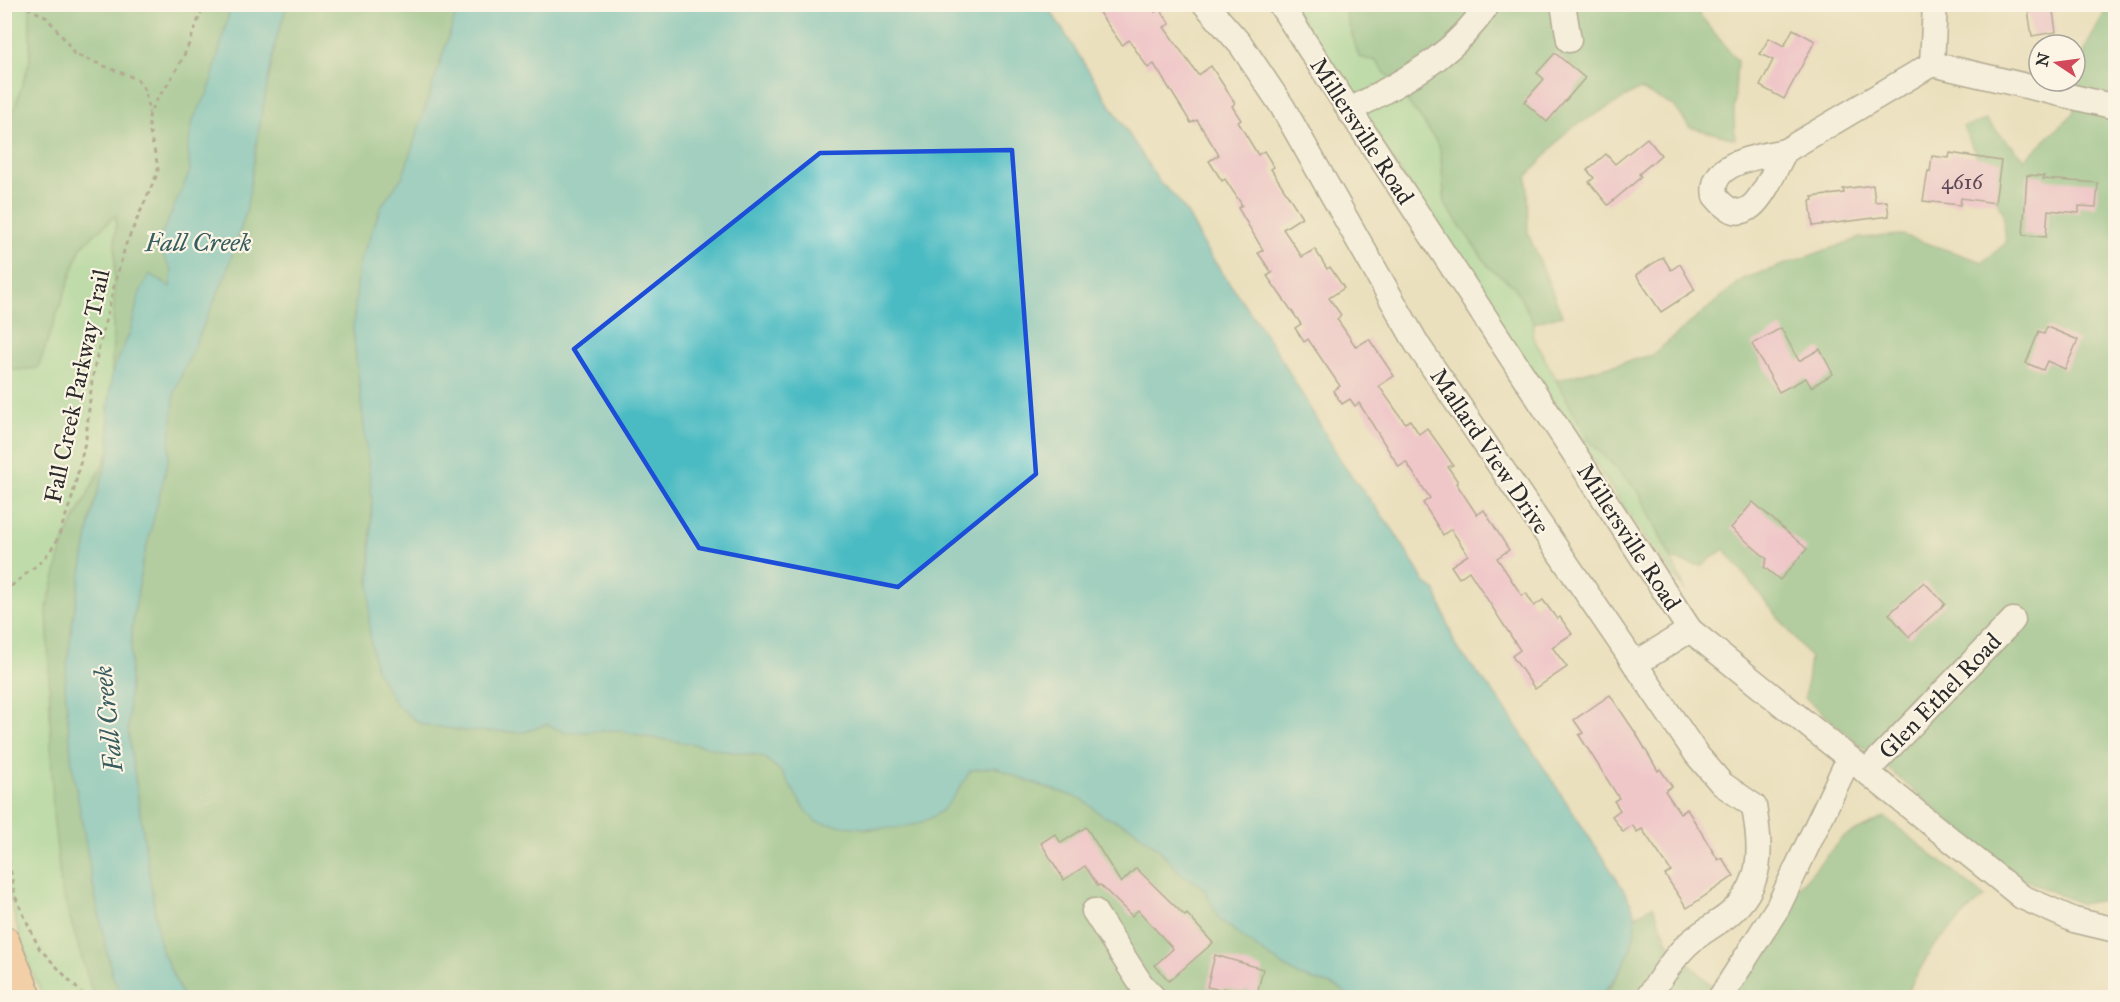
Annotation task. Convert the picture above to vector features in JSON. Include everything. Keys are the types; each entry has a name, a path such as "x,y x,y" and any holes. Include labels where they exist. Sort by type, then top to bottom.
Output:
{"main road":[{"path":"4,941 27,998"}],"street":[{"name":"Mallard View Drive","path":"1205,4 1241,45 1282,106 1417,344 1704,765 1722,784 1754,806 1760,843 1758,865 1750,890 1731,913 1688,944 1671,963 1647,998"},
{"name":"Millersville Road","path":"1280,4 1690,630 2022,897 2074,920 2115,930"},
{"path":"1349,111 1442,56 1459,42 1477,22 1488,4"},
{"path":"1563,4 1569,40"},
{"path":"1932,64 1935,4"},
{"path":"1785,151 1932,64 2115,107"},
{"name":"Glen Ethel Road","path":"1720,998 1778,907 1858,765 2013,620"},
{"path":"1635,664 1690,630"},
{"path":"1094,911 1141,984 1154,998"}],"path":[{"name":"Fall Creek Parkway Trail","path":"4,592 43,560 56,543 72,498 86,438 92,380 114,286 126,244 158,172 150,113 145,90 138,79 74,54 47,18 19,4"},
{"path":"150,113 174,75 204,4"},
{"path":"4,835 15,896 39,948 86,998"}],"highlighted area":[{"path":"1012,150 1036,474 898,587 699,548 574,349 820,153"}],"green space":[{"path":"5,5 30,5 30,60 5,139"},
{"path":"30,5 231,5 209,91 193,120 188,148 190,171 170,219 161,233 172,271 170,288 161,280 150,275 112,374 116,215 81,247 38,368 5,371 5,139 30,60"},
{"path":"287,5 459,5 403,176 382,205 359,264 353,329 372,498 369,584 420,724 465,731 525,732 547,724 566,733 617,730 762,756 782,772 802,805 867,830 918,824 942,811 971,770 995,767 1027,781 1082,799 1103,816 1131,827 1159,849 1183,876 1204,889 1219,919 1265,954 1300,976 1338,987 1350,997 183,997 160,946 128,731 132,628 175,390 225,277 246,212 276,40"},
{"path":"1292,5 1343,5 1359,57 1376,61 1422,120 1440,147 1445,204 1489,267 1514,286 1534,323 1532,335 1589,440 1639,492 1686,591 1641,532 1482,297"},
{"path":"1343,5 1692,5 1737,61 1735,139 1689,127 1675,107 1640,89 1568,130 1527,177 1528,233 1562,315 1534,323 1514,286 1489,267 1445,204 1440,147 1376,61 1359,57"},
{"path":"2109,5 2115,5 2115,898 2081,904 2013,875 1805,698 1810,657 1724,549 1701,566 1673,560 1639,492 1589,440 1556,380 1652,355 1743,279 1860,238 1902,235 1983,262 2006,243 2003,213 1963,127 1986,120 2025,159 2073,114 2077,93 2087,93 2087,45"},
{"path":"116,214 112,374 108,410 110,450 64,541 91,989 97,997 44,997 30,967 20,936 5,871 4,371 38,368 81,247"},
{"path":"110,450 92,513 73,618 65,684 72,765 93,885 112,975 124,997 97,997 91,989 61,888 53,814 47,607 64,541"},
{"path":"1885,817 1985,897 1972,907 1933,947 1904,997 1600,998 1613,984 1631,949 1636,915 1653,906 1669,944 1712,986 1843,837"}],"water":[{"name":"Fall Creek","path":"231,5 287,5 276,40 246,212 225,277 175,390 169,457 142,565 132,628 128,731 160,946 183,997 124,997 112,975 93,885 72,765 65,684 73,618 92,513 110,450 108,410 112,374 130,332 140,292 150,274 170,287 172,271 157,245 190,171 188,148 193,120 209,91"},
{"path":"459,5 1047,5 1160,183 1181,204 1205,248 1275,348 1344,466 1394,531 1425,583 1436,591 1456,647 1498,698 1624,890 1635,913 1633,938 1626,960 1600,997 1350,997 1338,987 1300,976 1265,954 1219,919 1204,889 1183,876 1159,849 1131,827 1103,816 1082,799 1027,781 995,767 971,770 948,804 927,820 897,828 864,828 816,822 802,805 782,772 762,756 617,730 566,733 547,724 525,732 465,731 420,724 396,704 375,668 369,628 372,498 353,329 359,264 382,205 403,176"}],"building":[{"path":"1093,4 1153,4 1155,12 1160,9 1170,24 1164,27 1198,75 1211,66 1235,103 1232,106 1241,120 1238,122 1258,155 1264,151 1274,167 1271,169 1302,217 1283,229 1302,257 1315,249 1327,269 1330,267 1344,288 1329,298 1341,315 1337,319 1356,347 1369,339 1394,376 1379,386 1405,423 1410,420 1419,434 1427,428 1453,465 1448,467 1477,515 1484,510 1509,550 1497,558 1522,596 1526,593 1534,606 1543,600 1557,619 1560,617 1572,634 1552,647 1567,667 1535,689 1512,656 1520,650 1469,571 1459,578 1451,566 1468,555 1451,529 1443,535 1423,503 1430,498 1406,462 1399,467 1359,403 1355,406 1350,399 1342,404 1333,391 1340,386 1308,339 1304,342 1295,328 1301,324 1267,276 1272,273 1258,253 1263,250 1238,208 1242,205 1225,179 1222,181 1209,161 1219,155 1197,120 1191,123 1154,64 1148,68 1129,40 1122,45"},
{"path":"2027,4 2052,4 2056,32 2032,33"},
{"path":"1793,29 1815,41 1784,99 1760,86 1773,60 1760,54 1769,38 1784,46"},
{"path":"1555,53 1585,78 1547,122 1524,102 1544,79 1537,73"},
{"path":"1647,138 1661,155 1639,174 1641,177 1608,205 1589,182 1594,178 1587,170 1606,154 1615,164"},
{"path":"1950,153 2001,161 1995,203 1961,198 1960,205 1923,201 1932,156 1949,158"},
{"path":"2027,175 2044,176 2043,179 2098,183 2096,207 2079,206 2079,213 2048,210 2046,237 2023,235"},
{"path":"1873,185 1875,202 1887,201 1889,216 1813,226 1810,201 1813,200 1812,197 1844,193 1843,189"},
{"path":"1663,257 1671,270 1680,264 1695,290 1661,312 1636,275"},
{"path":"2047,327 2078,340 2065,369 2047,361 2043,370 2026,363 2039,331 2044,334"},
{"path":"1781,328 1799,361 1820,349 1833,374 1811,387 1806,378 1779,392 1752,344"},
{"path":"1753,502 1807,549 1780,580 1764,567 1767,559 1731,528"},
{"path":"1924,582 1945,604 1909,637 1889,614"},
{"path":"1610,695 1658,771 1660,769 1672,786 1665,791 1680,813 1687,809 1718,860 1722,858 1734,876 1687,908 1665,875 1671,871 1642,829 1637,832 1632,825 1623,832 1612,816 1620,810 1614,801 1619,798 1579,735 1583,733 1574,720"},
{"path":"1086,827 1121,883 1136,868 1185,916 1187,914 1213,943 1169,981 1155,965 1173,949 1138,910 1132,916 1100,885 1098,886 1085,866 1064,880 1041,843 1055,834 1061,843"},
{"path":"1215,955 1263,969 1257,994 1245,990 1244,993 1207,987"}]}
